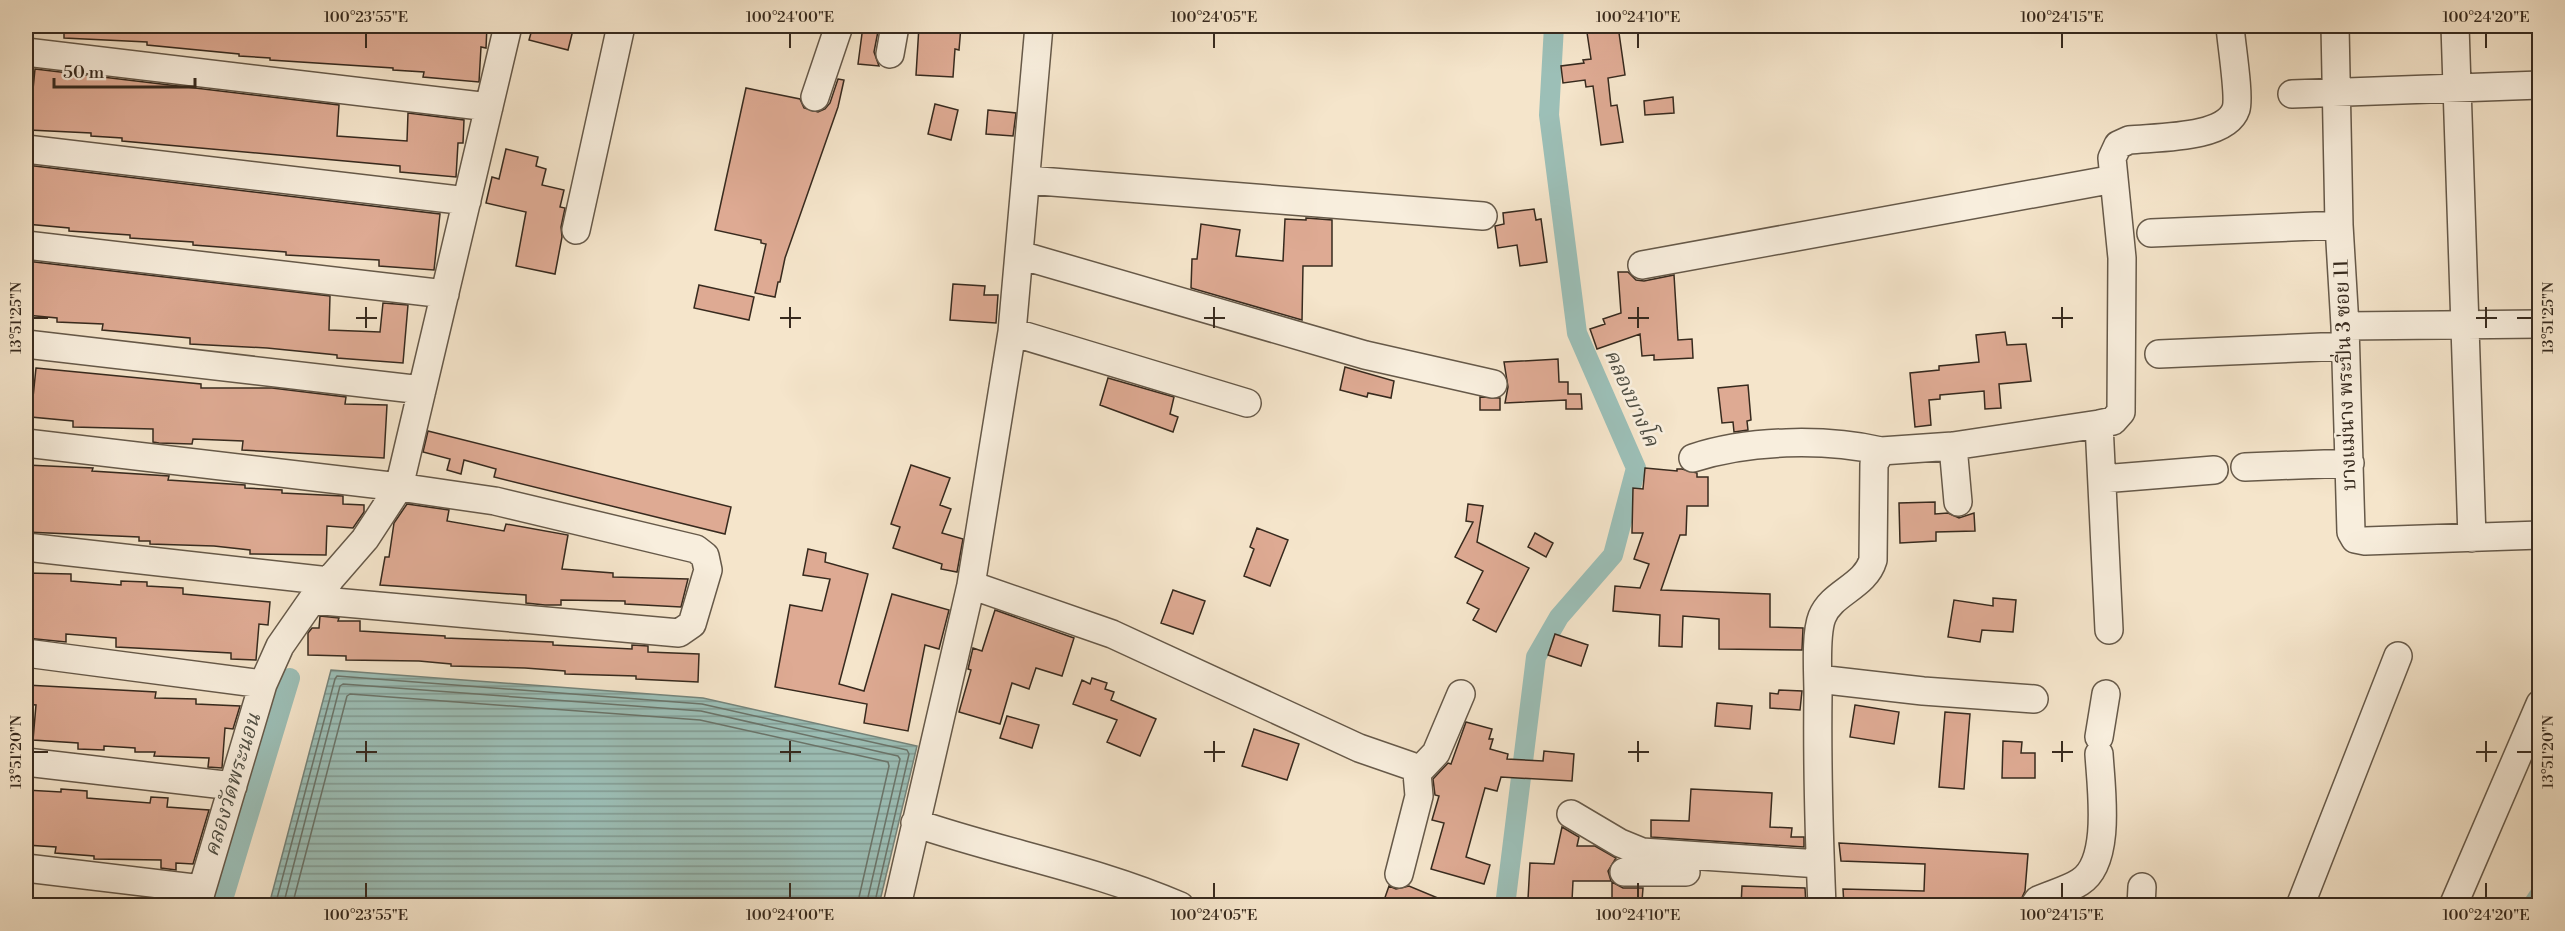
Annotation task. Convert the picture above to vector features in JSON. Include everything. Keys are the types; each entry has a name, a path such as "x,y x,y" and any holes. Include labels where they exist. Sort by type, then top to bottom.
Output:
{"street":[{"path":"26,868 199,897 264,684 280,646 364,539 399,487 508,26"},
{"path":"576,230 621,26"},
{"path":"814,97 838,26"},
{"path":"890,54 895,26"},
{"path":"897,906 959,648 1012,332 1039,26"},
{"path":"1693,458 1723,448 1771,444 1856,445 1881,451 1953,446 2113,421 2121,412 2122,258 2112,158 2118,146 2124,143 2214,130 2229,122 2236,107 2230,26"},
{"name":"บางแม่นาง พระปิ่น 3 ซอย 11","path":"2336,26 2339,225 2351,532 2355,539 2365,541 2540,535"},
{"path":"2455,26 2463,326 2472,538"},
{"path":"26,52 489,107"},
{"path":"2292,94 2540,85"},
{"path":"26,149 467,201"},
{"path":"1642,265 2114,179"},
{"path":"1027,180 1483,216"},
{"path":"2151,233 2339,225"},
{"path":"26,245 444,294"},
{"path":"1020,255 1365,355 1493,384"},
{"path":"2159,354 2463,326 2540,324"},
{"path":"1012,332 1247,403"},
{"path":"26,344 422,390"},
{"path":"2099,424 2109,630"},
{"path":"26,442 399,487 495,501 696,549 705,556 708,570 692,624 679,633 321,591 26,547"},
{"path":"1953,446 1958,502"},
{"path":"1821,883 1817,797 1818,679 1822,617 1828,606 1870,572 1873,560 1875,464 1881,451"},
{"path":"2245,467 2350,463"},
{"path":"2102,479 2214,470"},
{"path":"971,585 1112,633 1359,748 1411,766 1418,772"},
{"path":"26,653 264,684"},
{"path":"2300,906 2398,656"},
{"path":"1818,679 1923,691 2034,699"},
{"path":"2034,906 2038,900 2080,882 2093,870 2099,858 2102,798 2099,746 2106,693"},
{"path":"1399,874 1419,796 1418,772 1436,753 1461,694"},
{"path":"2453,906 2531,752 2540,704"},
{"path":"26,762 233,786"},
{"path":"1571,814 1620,843 1642,852 1821,883"},
{"path":"915,824 980,845 1140,889 1180,906"},
{"path":"1624,872 1699,873 1821,883"}],"water":[{"path":"331,670 703,698 917,746 879,905 269,905"}],"building":[{"path":"64,26 223,26 272,30 273,26 487,26 486,48 481,47 479,82 423,77 424,72 393,70 393,68 270,60 270,58 239,56 239,54 147,45 147,42 64,38"},
{"path":"533,26 574,26 568,50 529,40"},
{"path":"863,26 879,26 874,52 879,66 858,64"},
{"path":"919,26 961,26 959,50 955,49 953,77 916,75"},
{"path":"1586,26 1618,26 1625,75 1608,78 1611,106 1617,105 1623,142 1601,145 1593,86 1586,87 1585,80 1563,83 1561,66 1584,63 1583,60 1591,59"},
{"path":"35,69 339,105 337,136 407,141 408,113 464,120 463,143 458,143 456,177 400,172 400,166 122,141 122,138 91,136 91,133 29,130"},
{"path":"838,79 844,80 838,107 785,258 775,297 755,293 766,244 761,243 761,240 715,230 746,88 800,99 804,108 818,112 830,103"},
{"path":"1673,97 1674,113 1645,115 1644,101"},
{"path":"935,104 958,110 951,140 928,134"},
{"path":"988,110 1016,113 1013,136 986,134"},
{"path":"506,149 538,157 536,166 546,169 542,185 564,190 560,207 565,208 561,227 562,237 555,274 516,266 526,212 486,203 492,177 499,179"},
{"path":"26,165 440,214 434,270 379,266 379,260 286,255 286,252 193,245 193,242 130,238 130,235 69,231 69,228 26,224"},
{"path":"1534,209 1536,220 1541,219 1547,262 1520,266 1517,245 1498,248 1495,226 1504,224 1503,213"},
{"path":"1306,218 1332,220 1332,266 1303,266 1302,320 1191,288 1192,259 1197,259 1201,224 1240,230 1236,256 1283,261 1285,219 1306,220"},
{"path":"26,261 330,296 329,330 380,332 383,303 408,305 403,363 337,358 337,355 267,348 190,344 190,338 102,330 103,324 57,322 57,318 26,315"},
{"path":"1618,272 1628,272 1636,280 1644,281 1674,275 1678,340 1692,339 1693,358 1654,360 1654,355 1642,356 1640,334 1597,349 1590,329 1605,324 1603,319 1621,313"},
{"path":"953,284 985,286 984,295 998,295 996,323 950,320"},
{"path":"699,285 754,297 749,320 694,308"},
{"path":"2005,332 2007,345 2026,344 2031,381 1999,384 2001,408 1985,409 1984,391 1940,395 1940,399 1929,400 1931,425 1915,427 1910,373 1939,370 1939,366 1979,362 1976,335"},
{"path":"1558,359 1559,382 1568,382 1568,394 1581,394 1582,409 1566,409 1566,400 1505,403 1508,387 1504,362"},
{"path":"1345,367 1394,381 1391,398 1368,393 1367,397 1340,390"},
{"path":"36,368 201,384 201,388 272,388 346,397 345,404 387,405 384,458 242,450 243,441 193,439 192,444 159,443 153,442 153,429 73,427 73,421 31,417"},
{"path":"1108,378 1174,397 1170,414 1178,417 1173,432 1100,405"},
{"path":"1748,385 1751,420 1747,421 1748,430 1734,432 1733,422 1722,423 1718,388"},
{"path":"1480,397 1500,398 1500,410 1480,410"},
{"path":"428,431 731,507 725,534 494,477 496,469 464,460 461,474 447,470 450,459 423,452"},
{"path":"26,465 93,468 92,471 169,476 168,480 245,485 245,488 282,490 282,493 343,496 343,504 364,505 364,512 353,528 327,526 326,555 250,554 250,550 214,546 150,544 150,541 139,541 139,537 26,532"},
{"path":"911,465 950,478 940,505 951,509 942,533 963,539 957,572 941,569 942,564 893,548 900,527 891,524"},
{"path":"1645,468 1677,471 1677,469 1682,469 1697,473 1697,477 1708,477 1708,506 1687,506 1686,535 1680,535 1661,590 1770,594 1770,627 1803,628 1802,650 1719,649 1719,619 1683,616 1682,647 1659,646 1660,615 1613,611 1615,586 1640,588 1649,564 1634,559 1643,533 1632,533 1633,488 1643,489"},
{"path":"1935,502 1935,514 1948,513 1959,518 1974,513 1975,531 1936,532 1936,541 1900,543 1899,503"},
{"path":"407,504 449,510 447,521 504,531 506,524 568,535 562,569 613,573 613,577 688,579 681,607 625,604 625,601 561,600 561,605 545,605 526,603 526,595 380,585 385,557 389,557 394,523"},
{"path":"1468,504 1483,506 1477,542 1529,568 1496,632 1473,620 1479,609 1467,603 1483,571 1455,557 1473,522 1466,521"},
{"path":"1257,528 1288,540 1270,586 1244,576 1254,549 1250,547"},
{"path":"1535,533 1553,543 1546,557 1528,547"},
{"path":"808,549 826,553 825,562 868,574 839,684 864,691 892,594 949,610 939,649 925,645 908,731 864,723 867,704 775,687 790,605 822,611 830,579 803,575"},
{"path":"26,573 71,574 71,581 121,585 121,581 147,582 147,586 183,588 183,594 270,602 268,625 259,624 256,660 231,659 231,653 116,647 116,638 66,634 66,642 26,638"},
{"path":"1173,590 1205,601 1193,634 1161,623"},
{"path":"1993,598 2016,600 2013,632 1982,630 1980,642 1948,637 1954,600 1993,606"},
{"path":"995,610 1074,638 1062,676 1036,668 1029,689 1012,683 1000,724 959,712 971,670 968,669 973,648 982,651"},
{"path":"320,616 339,618 338,621 360,621 360,631 445,636 445,638 553,642 553,645 632,649 632,645 648,646 648,652 699,654 698,682 636,679 636,676 565,674 565,671 525,668 451,666 451,664 419,661 346,660 346,656 308,655 308,633 312,628 319,628"},
{"path":"1555,634 1588,645 1581,666 1548,655"},
{"path":"1092,678 1107,683 1105,689 1114,692 1111,700 1156,719 1140,756 1107,742 1117,720 1073,704 1082,680 1090,684"},
{"path":"26,685 156,692 155,698 196,699 196,704 240,706 233,729 225,728 222,768 208,767 209,758 154,756 155,752 135,752 135,748 104,746 104,750 78,749 78,743 33,740 36,705 26,704"},
{"path":"1779,690 1802,691 1800,710 1770,708 1770,693 1778,694"},
{"path":"1717,703 1752,706 1750,729 1715,726"},
{"path":"1855,705 1899,712 1894,744 1850,737"},
{"path":"1945,712 1970,714 1964,789 1939,787"},
{"path":"1007,716 1039,725 1032,748 1000,738"},
{"path":"1466,722 1492,729 1489,739 1493,739 1490,749 1508,754 1507,759 1543,761 1544,751 1574,754 1572,781 1501,777 1497,791 1485,788 1466,857 1490,865 1484,884 1431,869 1444,823 1432,820 1439,796 1435,795 1433,779 1448,763 1451,764"},
{"path":"1254,729 1299,744 1287,780 1242,766"},
{"path":"2003,741 2022,742 2021,753 2035,753 2035,778 2002,778"},
{"path":"61,789 87,791 87,798 150,803 151,797 168,798 167,807 209,810 193,864 176,863 176,870 161,868 161,860 94,859 94,856 55,853 56,847 26,845 26,790 61,792"},
{"path":"1691,789 1772,793 1770,827 1792,828 1791,837 1804,837 1804,847 1651,837 1651,820 1689,821"},
{"path":"1562,827 1579,837 1577,846 1595,846 1616,858 1608,871 1611,881 1573,881 1572,901 1528,899 1530,863 1554,864"},
{"path":"1839,843 2028,854 2025,891 2018,906 1844,906 1843,889 1924,891 1925,864 1841,861"},
{"path":"1612,882 1623,888 1643,888 1642,901 1612,900"},
{"path":"1389,886 1396,889 1409,886 1457,906 1382,906"},
{"path":"1742,886 1805,888 1806,906 1741,906"}],"waterway":[{"name":"คลองบางโค","path":"1505,906 1536,657 1559,617 1613,555 1636,468 1577,333 1549,115 1554,26"},
{"name":"คลองวัดพระนอน","path":"221,906 290,678"},
{"path":"2532,906 2540,894"}]}
